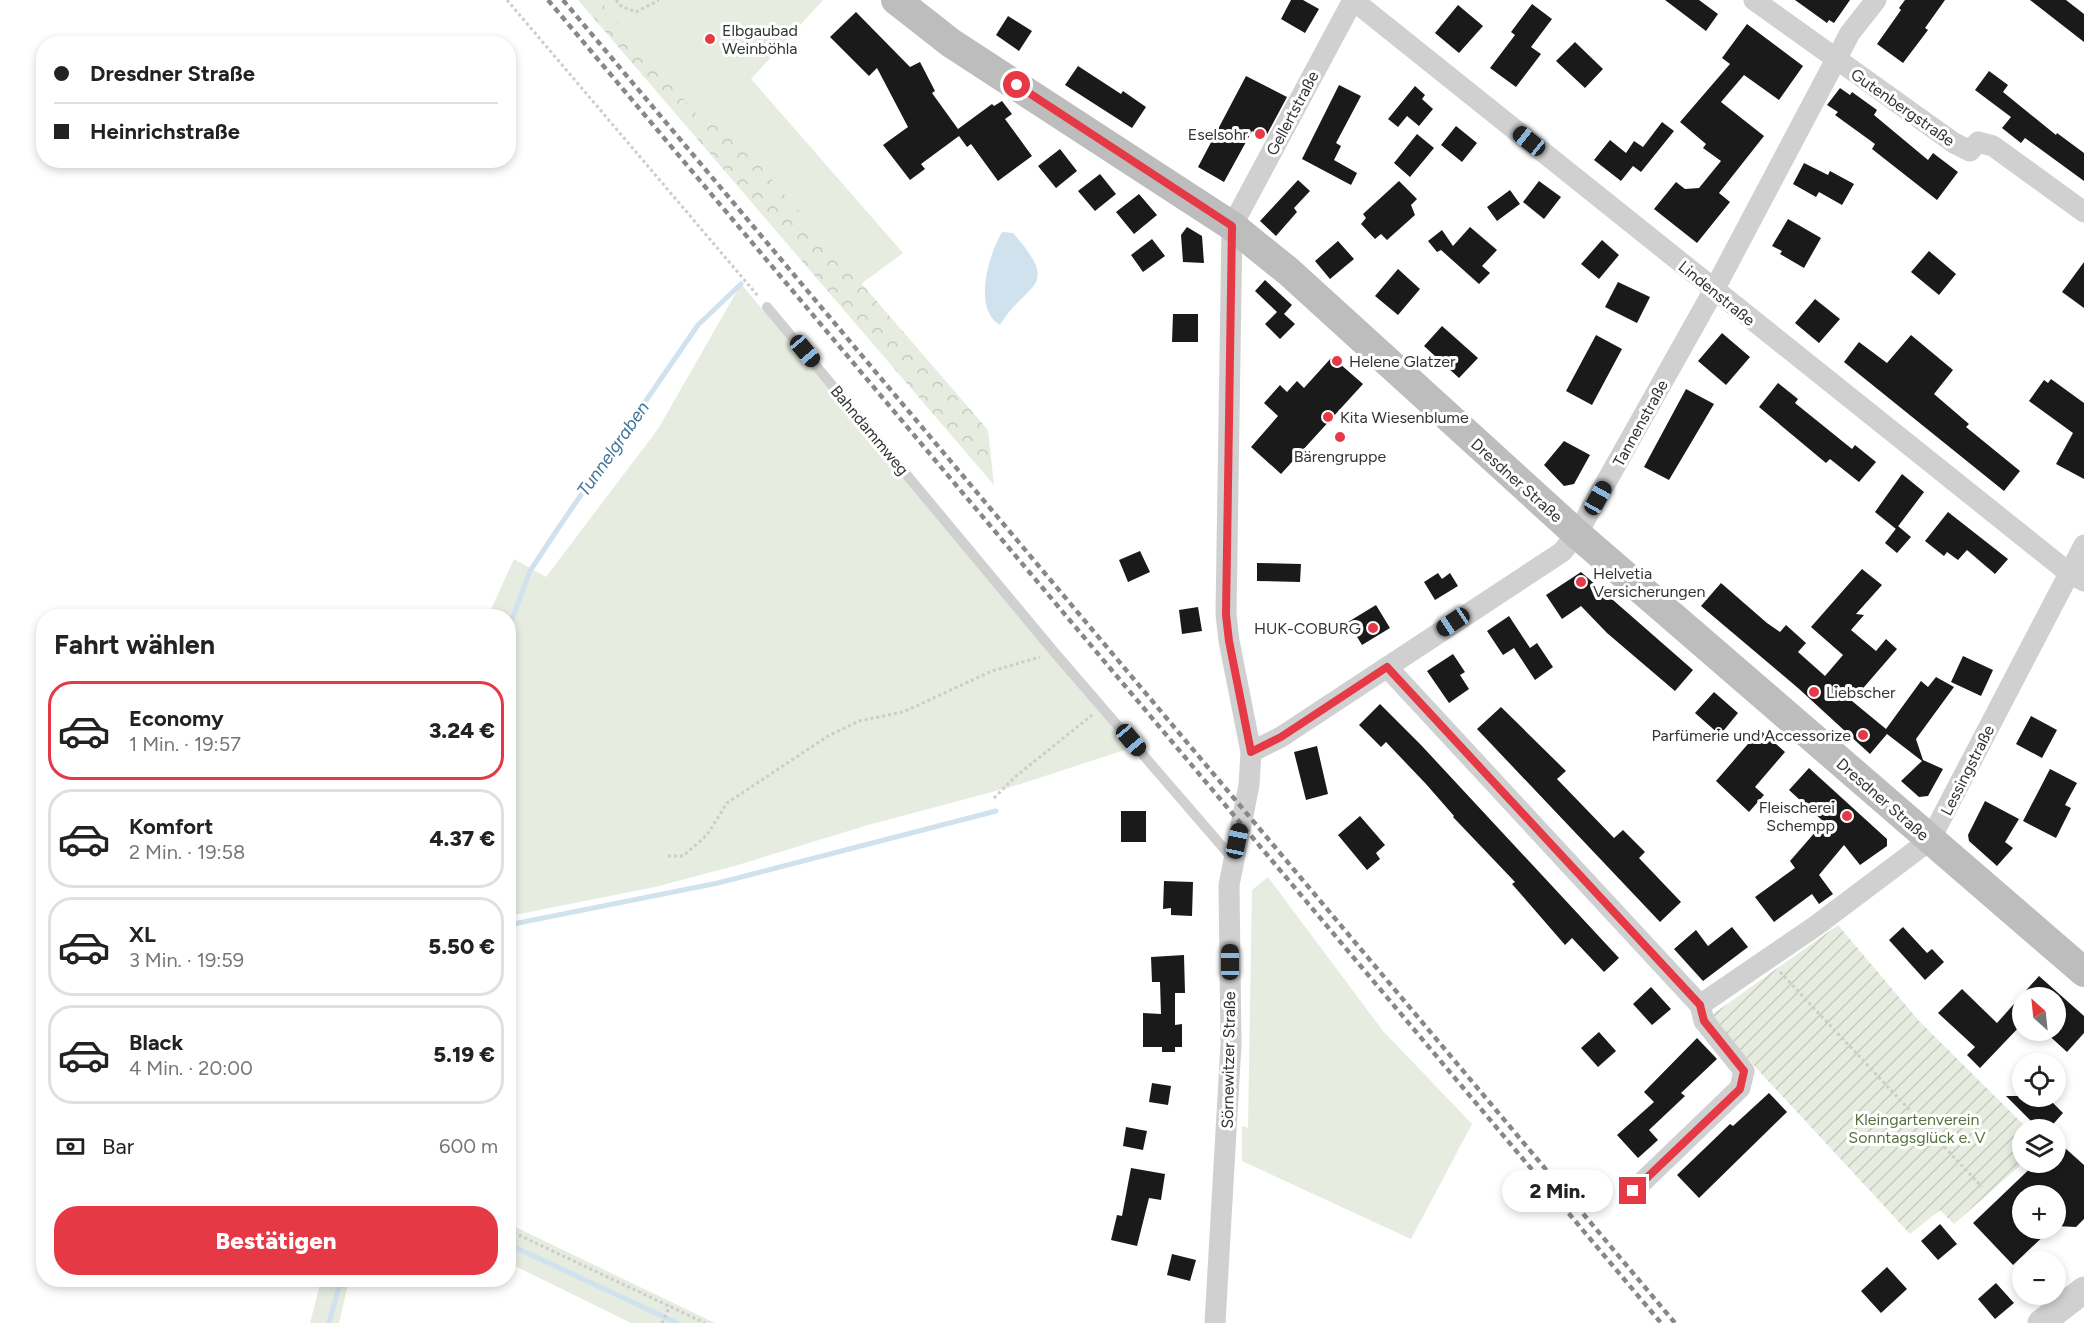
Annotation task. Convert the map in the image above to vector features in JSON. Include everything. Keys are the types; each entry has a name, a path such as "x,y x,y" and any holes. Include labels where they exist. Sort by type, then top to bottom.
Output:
{"main road":[{"name":"Dresdner Straße","path":"896,0 951,42 1232,226 1288,271 1577,534 2084,972"}],"street":[{"name":"Gellertstraße","path":"1232,226 1353,0"},
{"name":"Lindenstraße","path":"1353,0 2076,577"},
{"name":"Gutenbergstraße","path":"1754,0 1954,143 1970,151 1978,142 1994,146 2084,212"},
{"name":"Tannenstraße","path":"1251,752 1281,737 1562,552 1577,534 1714,290 1850,33 1876,0"},
{"name":"Sörnewitzer Straße","path":"1215,1323 1229,1100 1228,885 1249,785 1251,752 1226,615 1232,226"},
{"name":"Lessingstraße","path":"1700,1005 1768,959 1930,840 2076,577 2084,545"},
{"path":"1387,667 1700,1005 1704,1021 1744,1071 1740,1089 1633,1191"},
{"path":"2041,1323 2084,1290"}],"lane":[{"name":"Bahndammweg","path":"766,307 1055,653 1233,859"}],"path":[{"path":"507,0 766,307"},
{"path":"616,0 622,7 636,12 659,0"},
{"path":"668,856 683,856 706,835 727,803 828,736 859,721 903,712 992,671 1055,653"},
{"path":"994,798 1015,777 1102,706"},
{"path":"1768,959 1982,1187"},
{"path":"516,1234 705,1323"},
{"path":"662,1323 670,1306"}],"green space":[{"path":"578,0 600,0 706,125 716,115 988,430 994,485"},
{"path":"600,0 823,0 751,79 903,253 861,284 716,115 706,125"},
{"path":"741,284 1131,748 1011,787 868,825 738,865 655,887 516,915 516,609 491,609 514,559 546,577 658,429"},
{"path":"1268,877 1383,1031 1472,1124 1411,1239 1242,1161 1242,1126 1248,1128 1252,890"},
{"name":"Kleingartenverein Sonntagsglück e. V","path":"1838,925 1920,1022 2018,1119 2012,1119 2012,1173 1954,1224 1940,1210 1910,1234 1709,1017"},
{"path":"516,1228 715,1323 631,1323 516,1266"},
{"path":"319,1287 347,1287 339,1323 310,1323"}],"water":[{"path":"1002,232 1013,233 1036,265 1038,276 1029,292 1000,325 992,317 987,307 985,294 988,267"}],"building":[{"path":"1291,0 1303,0 1319,9 1305,33 1281,19"},
{"path":"1665,0 1699,0 1718,14 1706,31"},
{"path":"1795,0 1850,0 1834,23 1829,20 1827,23"},
{"path":"1905,0 1945,0 1925,28 1928,30 1903,63 1877,44 1901,10 1899,8"},
{"path":"2030,0 2066,0 2084,14 2084,42"},
{"path":"1532,4 1552,19 1531,47 1541,54 1516,87 1490,68 1515,35 1511,32"},
{"path":"1458,5 1483,26 1459,53 1435,33"},
{"path":"856,12 910,67 920,62 935,91 932,93 958,129 992,104 994,106 1002,101 1012,114 1005,119 1032,156 998,181 971,144 967,147 959,136 921,164 925,169 910,180 883,145 908,127 877,68 869,76 830,37"},
{"path":"1008,16 1032,31 1019,51 996,35"},
{"path":"1747,24 1803,66 1779,100 1744,75 1721,102 1764,136 1719,193 1730,202 1697,243 1654,209 1676,182 1685,189 1699,188 1721,161 1703,148 1706,144 1680,122 1730,64 1722,58"},
{"path":"1575,42 1603,69 1585,88 1556,61"},
{"path":"1078,66 1121,94 1123,91 1146,107 1132,128 1065,85"},
{"path":"1989,71 2008,85 2003,92 2056,135 2057,133 2084,153 2084,181 2025,138 2021,143 2002,128 2011,117 1975,90"},
{"path":"1246,76 1287,97 1265,138 1252,131 1224,182 1198,167"},
{"path":"1339,85 1361,96 1336,143 1341,146 1334,160 1357,173 1351,185 1302,159"},
{"path":"1415,86 1425,95 1422,99 1433,109 1419,126 1407,116 1398,127 1388,119"},
{"path":"1840,88 1850,95 1852,92 1877,110 1874,115 1928,160 1933,153 1958,172 1937,200 1872,149 1875,144 1835,115 1838,112 1827,105"},
{"path":"1662,122 1674,131 1641,172 1633,166 1621,181 1594,160 1610,140 1626,153 1634,141 1643,147"},
{"path":"1456,126 1477,143 1462,162 1441,145"},
{"path":"1417,134 1434,148 1410,177 1394,163"},
{"path":"1060,149 1077,171 1056,188 1038,166"},
{"path":"1804,163 1828,175 1830,171 1854,184 1842,205 1819,192 1816,197 1793,184"},
{"path":"1100,174 1116,194 1095,211 1078,191"},
{"path":"1298,180 1310,191 1294,208 1297,212 1276,236 1260,221"},
{"path":"1399,181 1417,199 1411,205 1415,215 1387,240 1381,234 1375,239 1361,224 1366,218 1363,214"},
{"path":"1539,181 1561,197 1544,219 1523,202"},
{"path":"1510,190 1520,204 1497,221 1487,207"},
{"path":"1139,194 1157,215 1134,234 1116,212"},
{"path":"1788,219 1821,238 1804,268 1780,254 1782,251 1772,246"},
{"path":"1187,227 1202,236 1204,263 1183,262 1181,235"},
{"path":"1470,227 1497,250 1482,266 1490,273 1479,284 1441,250 1437,252 1428,241 1442,230 1453,246"},
{"path":"1152,239 1165,256 1143,272 1131,255"},
{"path":"1602,240 1619,255 1599,279 1581,264"},
{"path":"1338,241 1354,259 1330,279 1315,261"},
{"path":"1929,251 1956,274 1939,295 1911,272"},
{"path":"2084,262 2084,308 2062,292"},
{"path":"1398,269 1420,289 1398,315 1375,296"},
{"path":"1265,280 1292,305 1284,314 1295,324 1280,339 1265,324 1277,312 1255,291"},
{"path":"1618,282 1650,297 1637,323 1605,307"},
{"path":"1815,299 1840,319 1819,343 1795,323"},
{"path":"1173,314 1198,314 1198,342 1172,342"},
{"path":"1442,326 1478,358 1459,378 1424,346"},
{"path":"1722,333 1750,357 1726,385 1698,361"},
{"path":"1596,335 1622,349 1592,405 1566,391"},
{"path":"1911,335 1953,370 1934,394 1969,424 1966,427 2020,471 2004,491 1844,362 1859,342 1887,363"},
{"path":"1332,357 1363,384 1281,474 1251,447 1278,416 1264,403 1280,385 1287,392 1297,381 1304,388"},
{"path":"2051,379 2084,403 2084,479 2056,464 2073,433 2029,401 2044,380 2048,383"},
{"path":"1778,383 1798,399 1795,403 1852,449 1855,445 1876,462 1859,482 1830,459 1826,463 1759,407"},
{"path":"1686,389 1714,404 1669,480 1644,467"},
{"path":"1564,441 1590,455 1574,484 1564,486 1544,465"},
{"path":"1902,474 1924,492 1896,529 1875,512"},
{"path":"1948,512 2008,559 1995,574 1967,550 1958,560 1947,552 1944,556 1925,541"},
{"path":"1898,526 1911,537 1897,553 1885,543"},
{"path":"1140,551 1150,572 1128,582 1119,560"},
{"path":"1257,563 1301,564 1300,582 1257,581"},
{"path":"1862,569 1882,585 1856,614 1864,615 1851,630 1876,651 1886,639 1897,649 1852,701 1886,729 1921,681 1928,687 1936,677 1954,687 1916,739 1923,760 1943,769 1928,796 1919,797 1901,781 1922,761 1887,734 1870,754 1798,688 1701,606 1721,583 1780,632 1786,625 1806,643 1798,652 1825,676 1843,655 1811,627"},
{"path":"1581,572 1693,670 1675,691 1607,633 1581,606 1562,619 1546,595"},
{"path":"1438,573 1442,579 1450,573 1458,586 1435,600 1424,582"},
{"path":"1376,605 1390,628 1362,645 1348,622"},
{"path":"1198,607 1202,631 1182,634 1179,610"},
{"path":"1509,616 1530,648 1537,643 1553,667 1535,680 1514,648 1503,655 1487,631"},
{"path":"1453,654 1465,672 1460,675 1469,689 1449,703 1427,671"},
{"path":"1963,656 1993,670 1981,696 1951,682"},
{"path":"1714,692 1738,713 1720,735 1695,713"},
{"path":"1380,704 1619,958 1604,972 1572,938 1565,945 1512,884 1515,882 1453,817 1426,784 1386,742 1381,747 1359,725"},
{"path":"1501,707 1566,771 1557,779 1614,838 1623,830 1645,852 1639,858 1681,902 1660,922 1477,729"},
{"path":"2031,716 2057,730 2042,758 2016,744"},
{"path":"1760,730 1785,752 1755,787 1764,795 1749,812 1716,781"},
{"path":"1317,746 1328,794 1306,800 1294,752"},
{"path":"1809,768 1887,839 1887,846 1860,865 1844,845 1819,875 1833,894 1819,904 1812,894 1774,922 1755,897 1795,868 1790,861 1824,822 1789,790"},
{"path":"2050,769 2077,783 2065,805 2071,808 2056,838 2023,821"},
{"path":"1985,801 2019,819 2005,842 2013,848 1997,866 1969,841 1968,835"},
{"path":"1121,811 1146,811 1146,842 1121,842"},
{"path":"1360,816 1385,845 1376,853 1380,859 1367,870 1338,835"},
{"path":"1164,881 1193,882 1192,916 1171,915 1171,908 1163,909"},
{"path":"1732,927 1748,947 1703,981 1674,949 1696,930 1708,946"},
{"path":"1903,927 1927,953 1932,949 1944,962 1925,980 1889,940"},
{"path":"1184,955 1185,993 1175,993 1175,1025 1182,1024 1182,1047 1175,1047 1175,1052 1162,1052 1162,1047 1143,1047 1143,1013 1161,1014 1160,982 1152,982 1151,957"},
{"path":"2039,976 2051,987 2029,987"},
{"path":"1651,987 1671,1009 1652,1025 1633,1004"},
{"path":"1962,989 1997,1023 2012,1006 2012,1034 1980,1068 1967,1055 1975,1047 1938,1013"},
{"path":"2066,1000 2084,1016 2084,1033 2067,1052 2055,1041 2066,1041"},
{"path":"1599,1032 1616,1051 1598,1067 1581,1048"},
{"path":"1697,1038 1717,1059 1681,1093 1685,1096 1649,1130 1658,1140 1638,1158 1617,1135 1654,1102 1644,1092"},
{"path":"1152,1083 1171,1086 1168,1105 1149,1102"},
{"path":"1769,1093 1787,1112 1699,1198 1677,1175 1730,1124 1733,1126"},
{"path":"2017,1107 2057,1107 2063,1113 2058,1119 2029,1119"},
{"path":"1126,1127 1147,1131 1143,1150 1123,1146"},
{"path":"2066,1149 2084,1165 2084,1219 2076,1227 2066,1227 2066,1185 2013,1185 2025,1173 2066,1173"},
{"path":"1131,1168 1165,1174 1161,1200 1149,1198 1137,1246 1111,1240 1117,1215 1122,1216"},
{"path":"2012,1186 2012,1239 2040,1239 2028,1251 2012,1251 2012,1264 1973,1223"},
{"path":"1940,1224 1957,1244 1938,1260 1921,1241"},
{"path":"1172,1254 1196,1260 1190,1281 1167,1275"},
{"path":"1887,1267 1907,1289 1881,1313 1861,1291"},
{"path":"1996,1283 2012,1301 2012,1305 1995,1319 1978,1299"}],"waterway":[{"name":"Tunnelgraben","path":"516,609 530,571 698,325 741,284"},
{"path":"516,923 718,883 996,811"},
{"path":"516,1248 677,1323"},
{"path":"329,1323 339,1287"}],"railway":[{"path":"548,0 1661,1323"},
{"path":"563,0 1675,1323"}],"place":[{"name":"Elbgaubad Weinböhla","path":"710,39"},
{"name":"Eselsohr","path":"1260,134"},
{"name":"Helene Glatzer","path":"1337,361"},
{"name":"Kita Wiesenblume","path":"1328,417"},
{"name":"Bärengruppe","path":"1340,437"},
{"name":"Helvetia Versicherungen","path":"1581,582"},
{"name":"HUK-COBURG","path":"1373,628"},
{"name":"Liebscher","path":"1814,692"},
{"name":"Parfümerie und Accessorize","path":"1863,735"},
{"name":"Fleischerei Schempp","path":"1847,816"}],"route":[{"path":"1017,85 1232,226 1233,289 1225,551 1226,615 1251,752 1281,737 1387,667 1700,1005 1704,1021 1744,1071 1740,1089 1633,1191"}]}
